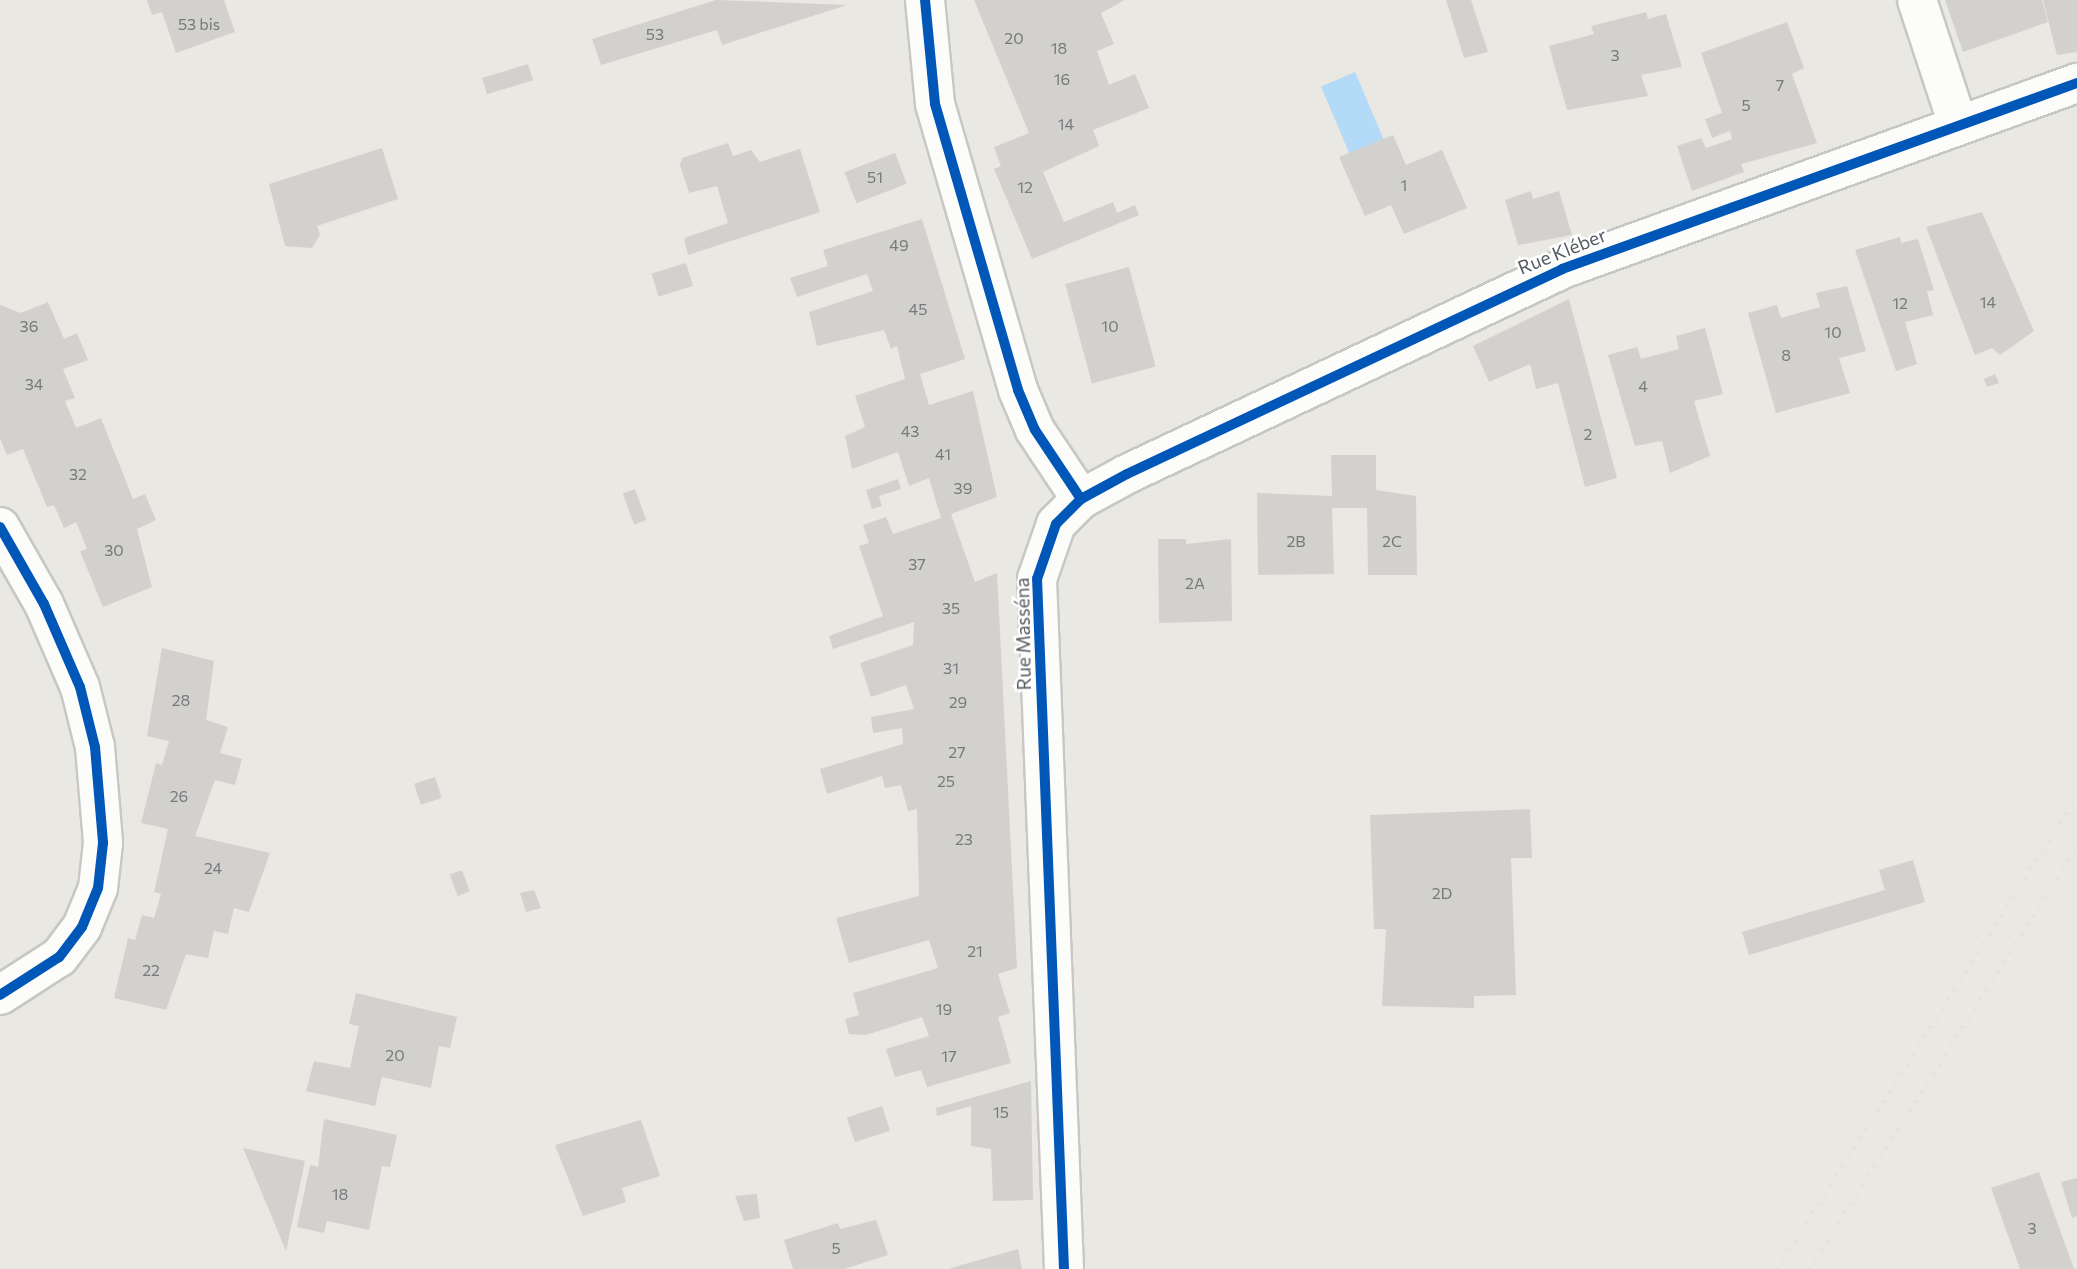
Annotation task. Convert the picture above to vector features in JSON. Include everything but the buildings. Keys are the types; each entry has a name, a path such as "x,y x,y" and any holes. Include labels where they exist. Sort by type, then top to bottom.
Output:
{"street":[{"path":"925,0 935,104 1018,390 1035,430 1081,499"},
{"path":"1917,0 1957,122"},
{"name":"Rue Kléber","path":"1081,499 1562,269 1957,122 2077,83"},
{"name":"Rue Masséna","path":"1063,1269 1037,579 1056,524 1081,499"},
{"path":"0,527 44,604 80,687 94,747 103,843 98,888 82,927 60,957 0,995"}],"water":[{"path":"1355,72 1384,139 1349,154 1321,86"}],"railway":[{"path":"1777,1269 2077,796"},
{"path":"1809,1269 2077,847"}],"cycle path":[{"path":"925,0 935,104 1018,390 1035,430 1081,499"},
{"path":"1064,1269 1037,579 1056,524 1081,499 1127,474 1562,269 2077,83"},
{"path":"0,527 44,604 80,687 95,747 103,843 98,888 82,927 59,957 0,995"}]}
